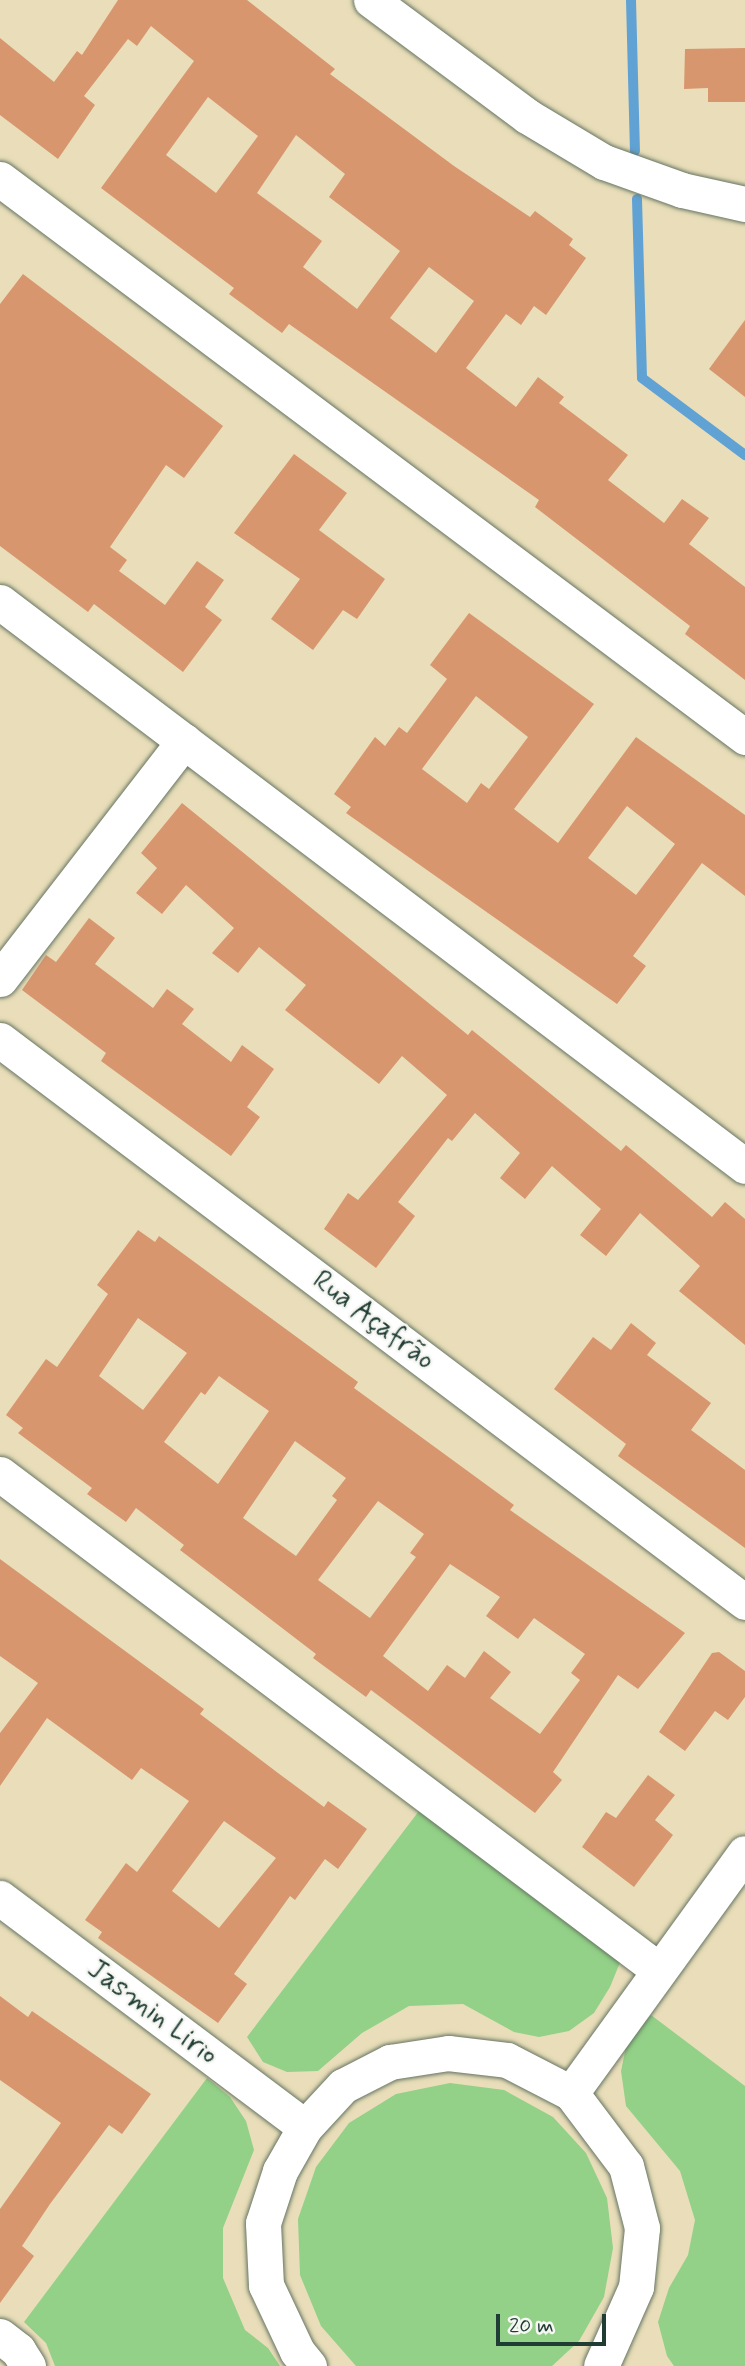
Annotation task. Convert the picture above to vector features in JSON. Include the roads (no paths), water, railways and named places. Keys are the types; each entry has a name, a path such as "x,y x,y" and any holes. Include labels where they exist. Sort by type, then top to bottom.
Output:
{"street":[{"path":"371,0 527,116 604,162 682,190 745,204"},
{"path":"0,179 745,737"},
{"path":"0,602 745,1166"},
{"path":"0,979 184,741"},
{"name":"Rua Açafrão","path":"0,1040 745,1602"},
{"path":"1,1476 659,1970"},
{"path":"571,2093 745,1853"},
{"name":"Jasmin Lirio","path":"0,1898 305,2127"},
{"path":"309,2366 297,2351 266,2285 263,2223 279,2171 305,2127 342,2086 390,2062 448,2053 508,2060 571,2093 626,2166 642,2228 636,2287 607,2365"},
{"path":"0,2336 18,2350 28,2366"}],"waterway":[{"path":"631,0 635,151"},
{"path":"637,199 642,378 745,455"}]}
